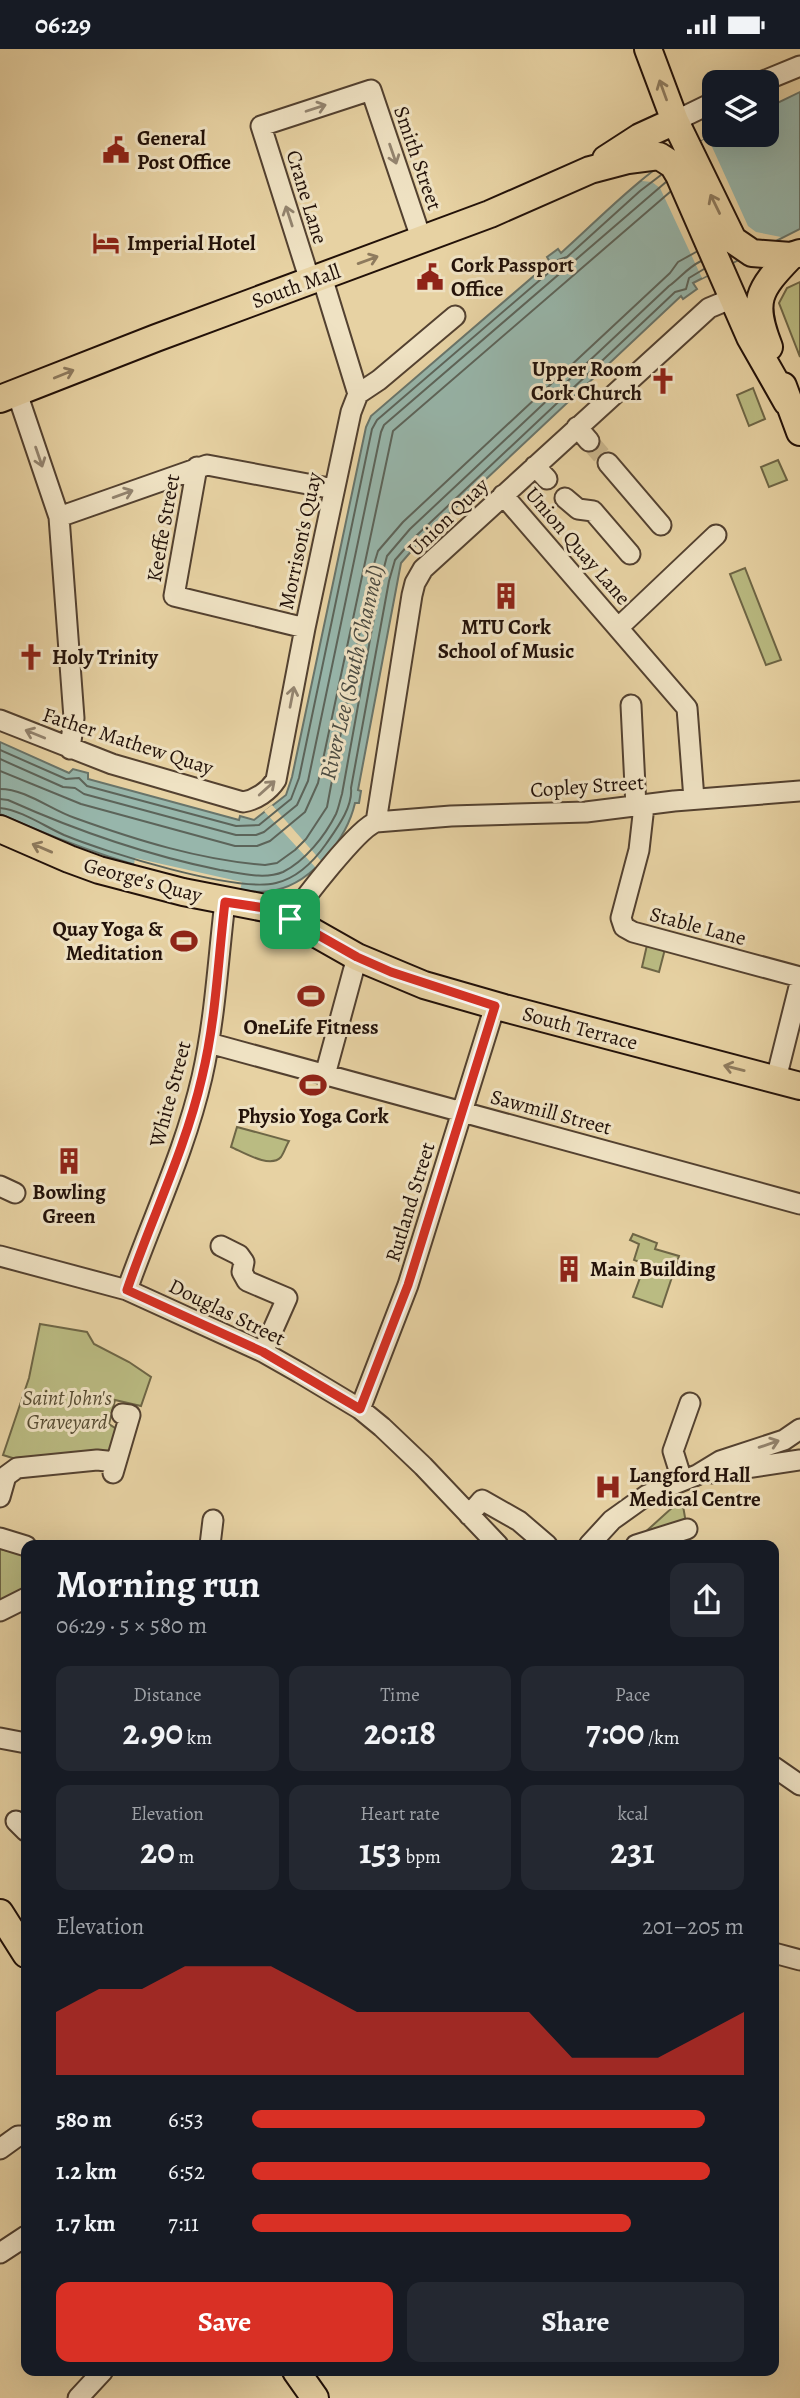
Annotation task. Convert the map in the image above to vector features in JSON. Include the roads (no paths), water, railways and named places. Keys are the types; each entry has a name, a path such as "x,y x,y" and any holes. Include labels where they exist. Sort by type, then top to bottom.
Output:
{"main road":[{"path":"648,49 675,121 678,175 750,337 787,402"},
{"name":"South Mall","path":"8,396 491,214 590,170 640,137 675,121"},
{"path":"678,153 733,240 752,253 795,255"},
{"name":"South Mall","path":"590,170 678,153"},
{"path":"795,255 765,284 760,295 759,308 761,324 800,432"},
{"name":"George's Quay","path":"0,829 59,856 99,870 225,902 265,908 290,919"},
{"name":"South Terrace","path":"290,919 355,966 495,1006 788,1082"},
{"path":"0,1913 21,1946"},
{"path":"300,2376 315,2398"}],"street":[{"path":"779,75 800,66"},
{"name":"Crane Lane","path":"358,394 261,126 371,90"},
{"name":"Smith Street","path":"371,90 422,241"},
{"path":"675,121 702,108"},
{"name":"Union Quay","path":"376,823 415,583 423,569 503,495 541,473 709,308 733,297"},
{"path":"358,394 379,380 455,316"},
{"name":"Morrison's Quay","path":"243,802 250,801 267,790 276,780 334,489 351,412 358,394"},
{"path":"8,396 59,517 74,718 69,749"},
{"path":"608,463 662,525"},
{"path":"59,517 207,465 334,489"},
{"name":"Keeffe Street","path":"197,467 174,596 305,628"},
{"name":"Union Quay Lane","path":"503,495 687,708 694,799"},
{"path":"565,498 578,509 593,511 630,554"},
{"name":"Union Quay Lane","path":"618,628 716,535"},
{"path":"631,705 640,807"},
{"name":"Father Mathew Quay","path":"0,720 112,764 243,802"},
{"name":"Copley Street","path":"376,823 451,816 578,813 694,799 798,792"},
{"name":"Stable Lane","path":"640,807 639,850 621,918 624,927 633,932 800,977"},
{"path":"290,919 355,840 367,827 376,823"},
{"name":"White Street","path":"127,1290 185,1137 202,1078 209,1043 225,902"},
{"path":"325,1075 355,966"},
{"path":"788,1082 800,983"},
{"name":"Rutland Street","path":"360,1409 408,1285 495,1006"},
{"name":"Sawmill Street","path":"209,1043 800,1204"},
{"path":"221,1246 242,1258 242,1272 247,1281 287,1299 263,1352"},
{"name":"Douglas Street","path":"0,1256 127,1290 263,1352 360,1409 416,1459 493,1540"},
{"path":"690,1403 673,1451 690,1478"},
{"path":"0,1497 6,1476 17,1468 97,1460 115,1468 130,1415 122,1414"},
{"path":"595,1540 612,1520 647,1495 690,1478 720,1461 784,1440 800,1429"},
{"path":"690,1478 800,1460"},
{"path":"469,1515 482,1500 519,1521 541,1540"},
{"path":"211,1540 213,1520"},
{"path":"652,1540 687,1529"},
{"path":"0,1538 21,1544"},
{"path":"0,1611 21,1600"},
{"path":"0,1738 21,1742"},
{"path":"779,1770 800,1784"},
{"path":"779,1954 800,1960"},
{"path":"0,2149 21,2136"},
{"path":"0,2253 21,2239"},
{"path":"82,2397 99,2376"}],"water":[{"name":"River Lee (South Channel)","path":"800,92 800,229 693,283 697,289 683,299 681,296 420,541 401,563 358,790 361,791 359,803 355,803 336,844 315,868 303,878 276,890 244,890 131,864 0,814 0,742 69,773 73,769 88,773 88,779 239,820 240,816 254,820 286,795 366,427 371,416 550,262 547,257 558,249 561,253 613,205 667,161 702,141 702,147 779,147 779,102"}],"tunnel":[{"path":"589,441 608,463"}],"place":[{"name":"General Post Office","path":"116,150"},
{"name":"Imperial Hotel","path":"106,243"},
{"name":"Cork Passport Office","path":"430,277"},
{"name":"Upper Room Cork Church","path":"663,381"},
{"name":"MTU Cork School of Music","path":"506,596"},
{"name":"Holy Trinity","path":"31,657"},
{"name":"Quay Yoga & Meditation","path":"184,941"},
{"name":"OneLife Fitness","path":"311,996"},
{"name":"Physio Yoga Cork","path":"313,1085"},
{"name":"Bowling Green","path":"69,1161"},
{"name":"Main Building","path":"569,1269"},
{"name":"Langford Hall Medical Centre","path":"608,1487"}],"park label":[{"name":"Saint John's Graveyard","path":"67,1410"}]}
